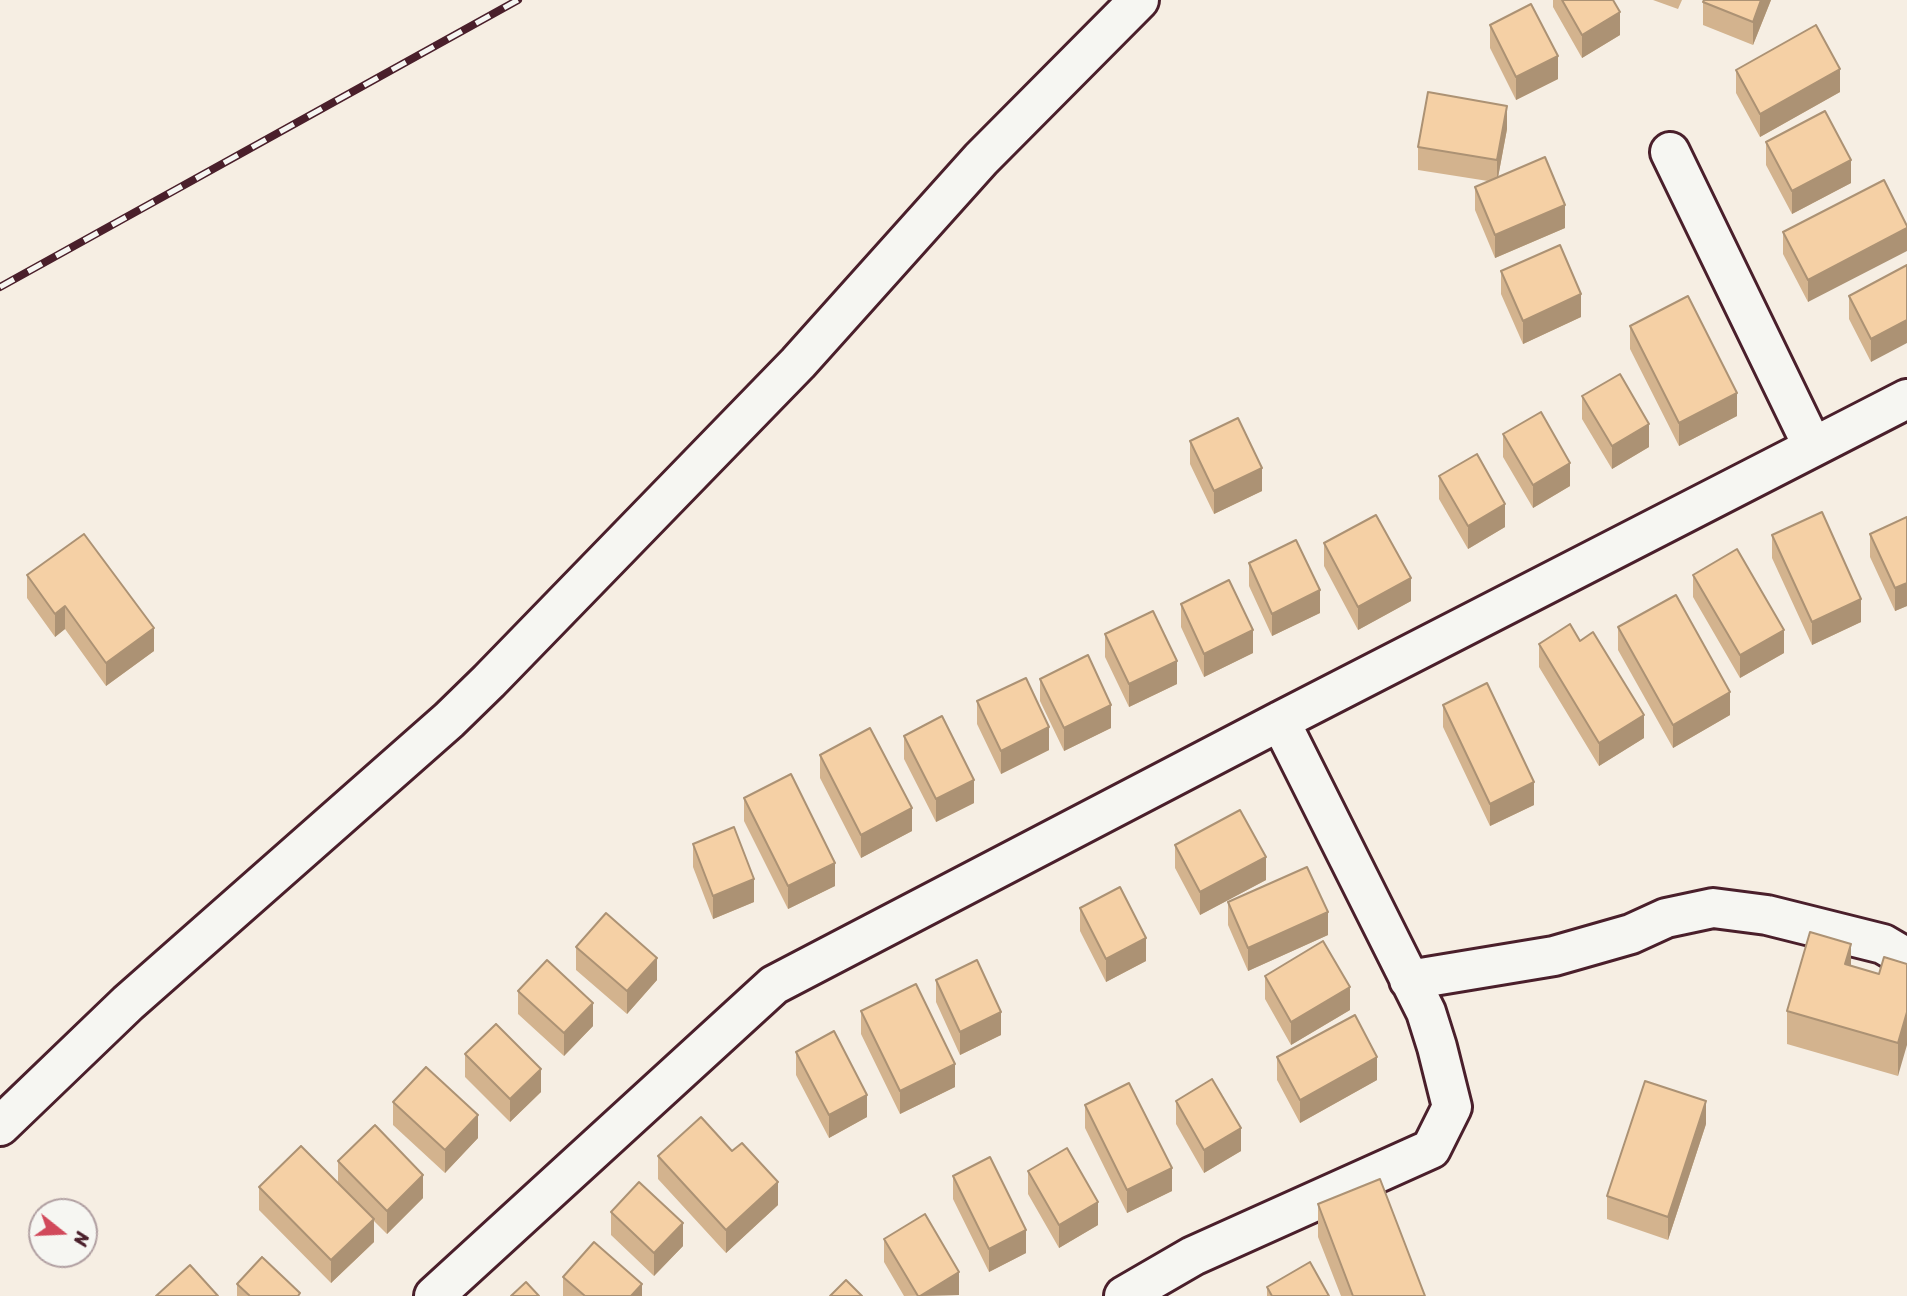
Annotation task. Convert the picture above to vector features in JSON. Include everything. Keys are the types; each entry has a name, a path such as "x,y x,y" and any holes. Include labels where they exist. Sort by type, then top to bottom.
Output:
{"street":[{"path":"0,1126 128,1003 449,720 489,681 798,363 981,159 1139,0"},
{"path":"1670,152 1813,447"},
{"path":"434,1296 774,985 1907,399"},
{"path":"1124,1296 1193,1256 1431,1149 1452,1107 1430,1023 1280,721"},
{"path":"1409,981 1555,956 1631,934 1666,918 1713,908 1767,915 1882,944 1907,958"}],"building":[{"path":"1562,0 1613,0 1620,12 1582,35"},
{"path":"1761,0 1753,22 1703,2"},
{"path":"1531,4 1558,56 1516,77 1490,25"},
{"path":"1816,25 1840,69 1760,114 1736,70"},
{"path":"1428,92 1507,106 1497,160 1418,147"},
{"path":"1825,111 1851,160 1792,191 1766,142"},
{"path":"1545,157 1565,205 1495,235 1475,187"},
{"path":"1884,180 1907,228 1808,280 1783,232"},
{"path":"1560,245 1581,294 1523,321 1501,271"},
{"path":"1907,265 1907,320 1871,339 1849,296"},
{"path":"1688,296 1737,393 1679,423 1630,326"},
{"path":"1620,374 1649,424 1612,446 1582,396"},
{"path":"1541,412 1570,463 1533,485 1503,434"},
{"path":"1238,418 1262,468 1214,491 1190,441"},
{"path":"1477,454 1505,504 1468,526 1439,476"},
{"path":"1822,512 1861,599 1812,622 1772,535"},
{"path":"1376,515 1411,578 1358,607 1324,543"},
{"path":"1907,517 1907,583 1895,588 1870,534"},
{"path":"84,534 154,628 106,663 65,606 55,614 27,575"},
{"path":"1296,540 1320,590 1272,614 1249,563"},
{"path":"1737,549 1784,630 1740,655 1693,575"},
{"path":"1229,580 1253,630 1204,654 1181,604"},
{"path":"1676,595 1730,692 1673,725 1618,627"},
{"path":"1153,611 1177,661 1129,684 1105,634"},
{"path":"1570,624 1580,641 1593,632 1644,715 1599,743 1539,644"},
{"path":"1088,655 1111,705 1064,728 1040,679"},
{"path":"1026,678 1049,727 1001,751 977,701"},
{"path":"1487,683 1534,782 1490,804 1443,705"},
{"path":"942,716 974,780 936,799 904,736"},
{"path":"870,728 912,808 861,835 820,755"},
{"path":"791,774 835,863 788,886 744,798"},
{"path":"1240,810 1266,857 1200,892 1175,845"},
{"path":"734,827 754,879 713,896 693,844"},
{"path":"1307,867 1328,912 1248,948 1228,902"},
{"path":"1120,887 1146,938 1106,959 1080,908"},
{"path":"606,913 657,958 627,991 576,947"},
{"path":"1810,932 1851,944 1845,964 1879,974 1884,957 1907,964 1907,1012 1898,1043 1787,1011"},
{"path":"1323,941 1350,987 1291,1022 1265,976"},
{"path":"547,960 593,1003 564,1033 518,991"},
{"path":"977,960 1001,1012 960,1032 936,980"},
{"path":"916,984 955,1064 900,1091 861,1011"},
{"path":"1355,1015 1377,1057 1300,1100 1277,1057"},
{"path":"496,1024 541,1069 510,1099 465,1054"},
{"path":"834,1031 867,1095 829,1115 796,1052"},
{"path":"426,1067 478,1115 445,1150 393,1102"},
{"path":"1212,1079 1241,1128 1204,1150 1176,1101"},
{"path":"1645,1081 1706,1101 1668,1217 1607,1196"},
{"path":"1129,1083 1172,1168 1127,1190 1085,1105"},
{"path":"701,1117 732,1151 742,1143 778,1182 726,1230 658,1156"},
{"path":"375,1125 423,1175 387,1211 338,1161"},
{"path":"301,1146 374,1219 331,1260 259,1187"},
{"path":"1067,1148 1098,1202 1059,1225 1028,1171"},
{"path":"990,1157 1026,1230 989,1249 953,1176"},
{"path":"1380,1179 1425,1296 1353,1296 1318,1204"},
{"path":"639,1182 683,1223 654,1253 611,1212"},
{"path":"925,1214 959,1272 918,1296 884,1239"},
{"path":"594,1242 642,1284 631,1296 585,1296 563,1277"},
{"path":"262,1257 300,1293 298,1296 250,1296 237,1284"},
{"path":"1310,1262 1329,1296 1272,1296 1267,1287"},
{"path":"190,1265 218,1296 156,1296"},
{"path":"846,1280 862,1296 830,1296"},
{"path":"526,1282 539,1296 511,1296"}],"railway":[{"path":"0,287 518,0"}]}
